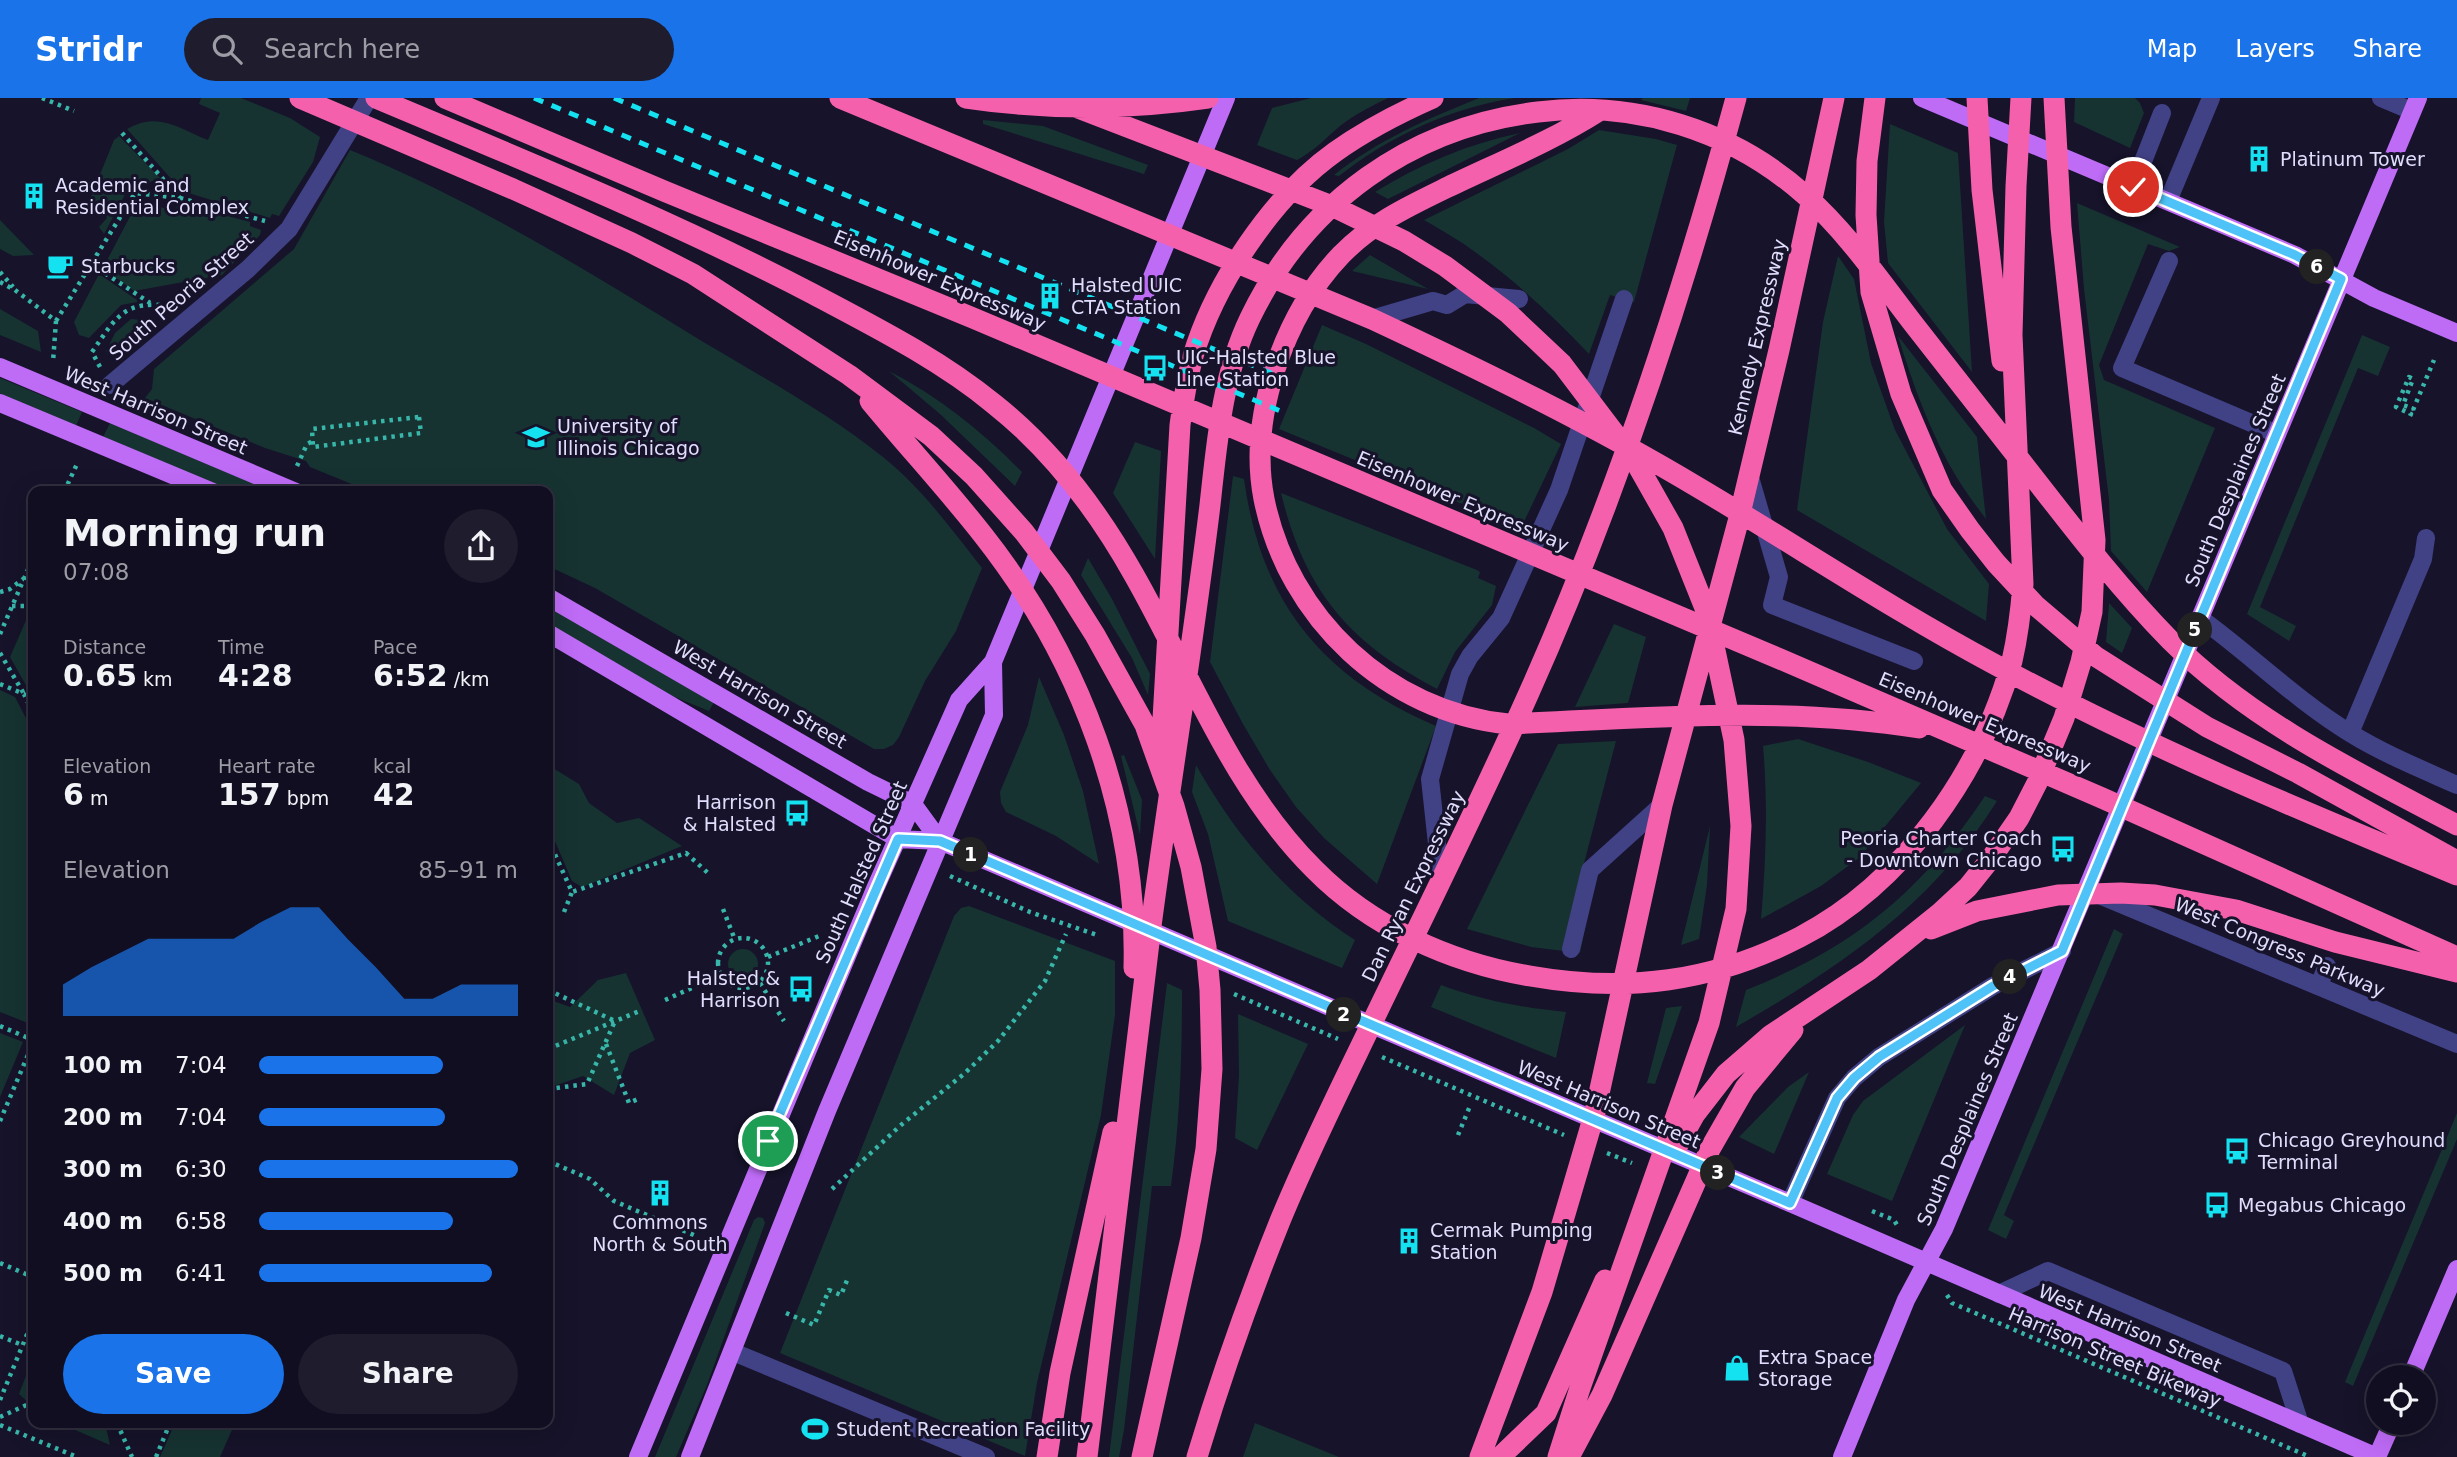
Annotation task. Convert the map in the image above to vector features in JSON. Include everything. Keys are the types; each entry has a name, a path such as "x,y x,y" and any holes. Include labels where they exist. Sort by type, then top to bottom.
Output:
{"highway":[{"path":"300,98 513,189 693,274 849,375 931,436 974,476 1024,532 1061,581 1120,677 1144,725 1174,806 1188,855 1206,947 1211,1033 1211,1104 1206,1149 1191,1238 1142,1457"},
{"path":"376,98 638,209 743,258 897,339 954,373 998,406 1058,464 1082,494 1134,575 1210,722 1241,775 1288,841 1314,870 1346,898 1408,936 1441,951 1517,974 1569,983 1639,985 1672,981 1764,955 1812,931 1873,886 1907,853 1944,806 1971,761 1995,710 2012,661 2020,621 2023,558 2012,335 2021,98"},
{"name":"Eisenhower Expressway","path":"445,98 1961,737 2457,957"},
{"path":"840,98 1372,319 1544,402 1697,486 1897,608 2078,709 2292,807 2457,875"},
{"path":"966,98 1044,107 1102,107 1164,104 1208,98"},
{"path":"1052,98 1332,206 1445,266 1508,313 1562,364 1634,460 1673,527 1707,613 1734,740 1741,826 1736,909 1709,1023 1558,1457"},
{"path":"1165,834 1163,719 1176,468 1184,400 1193,358 1230,272 1265,222 1304,179 1333,153 1378,124 1433,98"},
{"path":"1619,98 1580,122 1378,223 1342,254 1306,300 1285,342 1268,394 1261,448 1264,499 1272,530 1297,585 1327,631 1358,661 1424,701 1485,722 1508,724 1779,714 1889,723 1961,737"},
{"name":"Dan Ryan Expressway","path":"1197,1457 1245,1314 1286,1208 1559,625 1662,349 1707,205 1736,98"},
{"name":"Kennedy Expressway","path":"1662,805 1749,474 1834,98"},
{"path":"1875,98 1867,162 1866,215 1871,292 1900,394 1942,490 1996,563 2035,605 2095,656 2207,727 2457,861"},
{"path":"1977,98 1990,276 2019,478"},
{"path":"1500,1457 1546,1413 1611,1266 1695,1114 1727,1074 1771,1035 1869,971 1968,887 2012,828 2037,783 2064,718 2081,662 2092,612 2095,540 2061,228 2054,98"},
{"path":"1087,1457 1152,919 1222,410 1236,353 1259,300 1293,248 1320,219 1361,181 1392,159 1440,135 1524,114 1560,109 1630,112 1684,125 1745,153 1774,171 1802,192 1850,242 2082,539 2125,592 2172,642 2206,673 2280,728 2319,752 2457,825"},
{"path":"849,375 984,536 1035,611 1069,672 1099,743 1128,858 1135,936 1133,1018 1103,1184 1060,1373 1047,1457"},
{"path":"1479,1457 1542,1292 1577,1178 1611,1047 1662,805"},
{"path":"1569,1457 1602,1395 1710,1149 1745,1088 1796,1026 1824,999 1871,962 1924,932 1977,911 2058,895 2091,892 2155,895 2236,910 2335,942 2457,972"}],"main road":[{"name":"South Halsted Street","path":"638,1457 768,1141 959,700 993,662 1226,98"},
{"path":"1923,98 2295,255 2374,298 2457,333"},
{"name":"South Desplaines Street","path":"1842,1457 1906,1300 1944,1229 2062,951 2091,892 2200,618 2415,105"},
{"name":"West Harrison Street","path":"0,367 282,486"},
{"path":"0,403 199,486"},
{"name":"West Harrison Street","path":"553,600 868,782 913,804 940,841"},
{"name":"West Harrison Street","path":"553,636 898,839 940,841 1790,1203 2377,1457"},
{"name":"South Halsted Street","path":"690,1457 822,1124 994,715 993,662"},
{"path":"2416,1365 2457,1269"},
{"path":"2377,1457 2387,1435"}],"street":[{"name":"South Peoria Street","path":"110,385 248,269 289,229 369,98"},
{"path":"2168,201 2211,98"},
{"path":"2381,98 2415,105"},
{"path":"2133,187 2162,114"},
{"path":"2169,261 2122,368 2277,433"},
{"path":"1372,319 1433,301 1447,305 1465,294 1519,299"},
{"path":"1441,881 1430,779 1460,674 1470,656 1501,618 1559,490 1624,299"},
{"path":"1749,474 1779,577 1772,605 1914,661"},
{"path":"2350,733 2430,562 2426,538"},
{"path":"2200,618 2307,704 2350,733 2400,760 2457,785"},
{"path":"1571,949 1590,870 1662,805"},
{"name":"West Congress Parkway","path":"2091,892 2457,1044"},
{"path":"1790,1203 1837,1098 1854,1078 1879,1057 1993,986 2062,951"},
{"path":"2319,985 2327,966"},
{"path":"1999,1294 2048,1271 2283,1371 2300,1424"},
{"path":"733,1352 986,1457"}],"path":[{"path":"42,98 74,111"},
{"path":"122,133 180,198"},
{"path":"53,362 56,321 135,193 180,198 230,210 289,229"},
{"path":"91,264 149,303"},
{"path":"0,272 15,290"},
{"path":"0,282 56,321"},
{"path":"110,385 92,352 125,310 149,303 200,310"},
{"path":"2412,413 2434,360"},
{"path":"2409,377 2413,379 2403,405 2412,413 2396,407 2409,377"},
{"path":"419,417 421,433 313,447 313,440 312,429 419,417"},
{"path":"297,466 307,444 313,440"},
{"path":"67,486 77,464"},
{"path":"0,634 28,569"},
{"path":"0,592 10,589 24,578"},
{"path":"12,606 28,606"},
{"path":"0,653 28,702"},
{"path":"0,684 28,696"},
{"path":"553,850 572,892 564,912"},
{"path":"572,892 686,853 709,874"},
{"path":"931,864 957,880 1030,912 1107,939"},
{"path":"723,909 735,940"},
{"path":"832,1189 998,1041 1045,981 1066,934"},
{"path":"768,957 819,936"},
{"path":"747,938 755,941 762,946 768,957 768,969 760,983 752,987 736,988 729,985 721,975 719,954 735,940 747,938"},
{"path":"665,1000 721,975"},
{"path":"760,983 784,1021"},
{"path":"1227,991 1339,1039"},
{"path":"553,992 615,1021"},
{"path":"553,1047 642,1010"},
{"path":"553,1087 587,1084 615,1021"},
{"path":"0,1026 28,1040"},
{"path":"606,1043 629,1103 638,1099"},
{"path":"0,1121 28,1054"},
{"path":"1377,1055 1564,1135"},
{"path":"1458,1135 1470,1106"},
{"path":"1603,1151 1641,1167"},
{"path":"553,1163 590,1180 614,1200 696,1236"},
{"path":"0,1263 28,1275"},
{"name":"Harrison Street Bikeway","path":"1925,1263 1952,1303 2310,1457"},
{"path":"786,1313 814,1325 829,1290 841,1295 848,1278"},
{"path":"0,1400 28,1331"},
{"path":"0,1336 22,1345"},
{"path":"0,1418 28,1404"},
{"path":"0,1425 77,1457"},
{"path":"119,1428 132,1457"},
{"path":"156,1457 168,1428"}],"green space":[{"path":"201,98 241,98 290,118 320,137 313,162 279,216 272,214 270,218 182,191 127,129 149,121 158,121 208,140 220,113 199,104"},
{"path":"1311,98 1388,98 1346,122 1297,160 1257,145 1272,108"},
{"path":"1479,98 1515,98 1467,109 1422,126 1379,148 1339,176 1334,175 1386,141 1422,122"},
{"path":"1690,98 1686,111 1641,100"},
{"path":"2075,98 2135,98 2144,113 2130,148 2074,122"},
{"path":"983,120 1043,126 1148,165 1144,174 983,124"},
{"path":"1890,124 1958,153 1972,372 1888,263 1884,222"},
{"path":"1599,130 1677,145 1634,302 1610,295 1589,354 1549,313 1506,275 1463,243 1424,220 1568,149"},
{"path":"1520,133 1388,199 1375,192 1445,156"},
{"path":"119,136 161,179 129,187 104,234 99,227 107,218 90,199 114,140"},
{"name":"University of Illinois Chicago","path":"350,150 441,191 529,238 817,410 883,457 924,496 982,568 956,631 925,681 893,745 874,749 595,588 553,568 553,486 356,486 310,467 306,461 265,448 145,398 152,389 154,369 294,249"},
{"path":"137,203 175,210 179,203 250,222 250,226 261,230 260,235 222,275 134,291 103,268"},
{"path":"2077,203 2180,247 2169,251 2148,244 2099,365 2104,380 2215,428 2147,592 2111,551 2109,500 2084,289"},
{"path":"0,220 34,255 13,256 0,249"},
{"path":"1370,255 1428,289 1352,271"},
{"path":"1838,256 1854,279 1871,363 1895,430 1947,529 1989,584 1986,621 1797,510 1823,322"},
{"path":"99,274 137,302 121,305 89,338 79,335 74,322"},
{"path":"0,309 38,331 41,352 0,335"},
{"path":"131,319 150,321 153,327 129,348 108,355 106,351 115,333"},
{"path":"1322,325 1366,344 1561,444 1521,528 1279,429"},
{"path":"2362,335 2390,347 2378,376 2358,368 2260,607 2296,626 2289,641 2247,614"},
{"path":"1898,336 1977,437 1986,519 1957,478 1939,445 1916,391"},
{"path":"889,371 943,404 992,443 1022,472 1015,486 940,414"},
{"path":"0,378 82,412 76,426 0,394"},
{"path":"110,423 260,486 219,486 103,437"},
{"path":"1135,442 1161,451 1155,559 1113,493"},
{"path":"1233,476 1244,479 1252,523 1265,563 1282,598 1304,630 1330,659 1360,684 1436,726 1377,884 1324,838 1296,807 1270,770 1210,662"},
{"path":"1281,493 1477,570 1480,572 1478,578 1496,586 1492,605 1455,652 1437,689 1379,652 1355,632 1335,610 1303,559"},
{"path":"1088,558 1150,674 1148,695 1132,658 1081,575"},
{"path":"2109,603 2132,628 2122,653 2106,642"},
{"path":"553,608 714,702 709,711 665,693 553,627"},
{"path":"28,616 28,688 10,657"},
{"path":"1614,624 1646,637 1628,703 1575,707"},
{"path":"1039,677 1064,735 1083,791 1099,864 1056,836 1006,812 1001,803 1000,792 1028,725"},
{"path":"0,690 15,697 28,722 28,1023 0,1012"},
{"path":"1798,739 1921,783 1859,858 1821,886 1761,919 1766,832 1763,746"},
{"path":"1616,741 1582,871 1590,904 1580,953 1531,947 1467,929 1558,744"},
{"path":"1124,755 1142,800 1140,835 1121,756"},
{"path":"1196,765 1228,816 1265,863 1307,904 1355,940 1342,968 1228,921 1208,834 1192,792"},
{"path":"553,768 579,784 589,803 617,823 639,818 682,846 585,886 572,881 553,837"},
{"path":"1985,796 1997,801 1943,872 1913,902 1847,957 1736,1027 1746,990 1820,955 1882,913 1935,861"},
{"path":"1710,826 1707,885 1699,939 1681,945"},
{"path":"969,906 1115,961 1115,1015 1101,1115 1037,1383 1025,1456 780,1353 954,916 961,908"},
{"path":"2114,929 2123,934 2004,1215 2014,1221 2006,1239 1988,1230"},
{"path":"743,949 754,953 758,964 754,975 743,979 732,975 728,964 732,953"},
{"path":"626,973 655,1040 630,1053 614,1095 583,1076 553,1086 553,1001 570,1007 598,980"},
{"path":"1167,983 1182,990 1180,1088 1174,1162 1171,1186 1152,1186 1124,1430 1119,1457 1109,1457"},
{"path":"1441,985 1503,1003 1566,1012 1556,1058 1431,1007"},
{"path":"1682,1006 1655,1084 1647,1083 1666,1008"},
{"path":"1238,1014 1308,1044 1257,1150 1235,1138 1239,1075"},
{"path":"1965,1025 1892,1201 1827,1174 1853,1115 1863,1101"},
{"path":"0,1033 23,1042 0,1097"},
{"path":"1809,1072 1774,1154 1739,1137 1788,1087"},
{"path":"2457,1113 2457,1139 2353,1386 2345,1382"},
{"path":"763,1218 765,1223 707,1385 676,1457 655,1457 754,1220"},
{"path":"28,1371 28,1402 19,1394"},
{"path":"1255,1423 1339,1457 1243,1457"},
{"path":"71,1428 106,1428 110,1445"},
{"path":"173,1428 233,1428 220,1457 160,1457"}],"railway":[{"path":"534,98 1285,413"},
{"path":"614,98 1297,384"}],"place":[{"name":"Platinum Tower","path":"2259,159"},
{"name":"Academic and Residential Complex","path":"34,196"},
{"name":"Starbucks","path":"60,266"},
{"name":"Halsted UIC CTA Station","path":"1050,296"},
{"name":"UIC-Halsted Blue Line Station","path":"1155,368"},
{"name":"University of Illinois Chicago","path":"536,437"},
{"name":"Harrison & Halsted","path":"797,813"},
{"name":"Peoria Charter Coach - Downtown Chicago","path":"2063,849"},
{"name":"Halsted & Harrison","path":"801,989"},
{"name":"Chicago Greyhound Terminal","path":"2237,1151"},
{"name":"Commons North & South","path":"660,1193"},
{"name":"Megabus Chicago","path":"2217,1205"},
{"name":"Cermak Pumping Station","path":"1409,1241"},
{"name":"Extra Space Storage","path":"1737,1368"},
{"name":"Student Recreation Facility","path":"815,1429"}],"route":[{"path":"768,1141 898,839 940,841 1790,1203 1837,1098 1854,1078 1879,1057 1993,986 2062,951 2341,279 2295,255 2133,187"}]}
